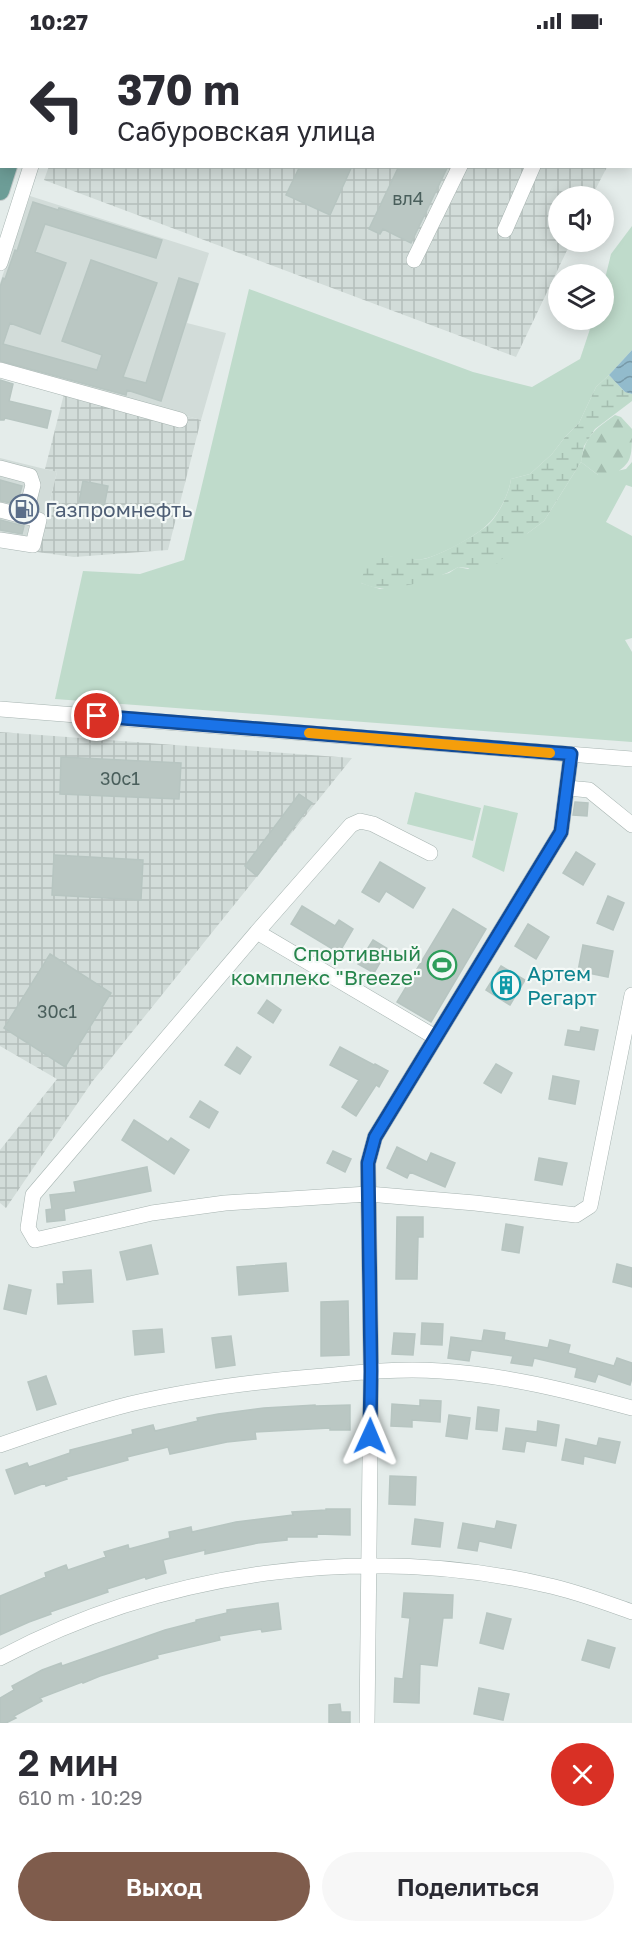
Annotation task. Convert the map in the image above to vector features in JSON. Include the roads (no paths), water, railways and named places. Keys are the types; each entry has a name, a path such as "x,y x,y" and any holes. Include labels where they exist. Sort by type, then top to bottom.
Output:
{"main road":[{"path":"0,190 7,168"}],"street":[{"path":"0,263 30,168"},
{"path":"414,260 459,168"},
{"path":"505,230 532,168"},
{"path":"0,370 180,420"},
{"path":"0,468 30,476 33,485 25,516"},
{"path":"0,510 39,520 33,545 0,540"},
{"path":"0,709 632,759"},
{"path":"367,1723 371,1371 368,1163 375,1137 561,832 571,754"},
{"path":"567,788 589,790 632,825"},
{"path":"429,853 373,824 360,821 351,825 33,1195 28,1228 35,1240 152,1213 225,1203 368,1194 576,1215 590,1206 632,995"},
{"path":"257,932 435,1037"},
{"path":"0,1445 67,1421 142,1402 289,1378 371,1371 440,1370 519,1381 632,1408"},
{"path":"0,1658 23,1646 101,1614 186,1587 271,1571 368,1565 410,1566 483,1573 547,1585 632,1612"}],"water":[{"path":"632,350 632,394 625,392 609,375"}],"place":[{"name":"Газпромнефть","path":"24,509"},
{"name":"Спортивный комплекс \"Breeze\"","path":"442,965"},
{"name":"Артем Регарт","path":"506,985"}]}
